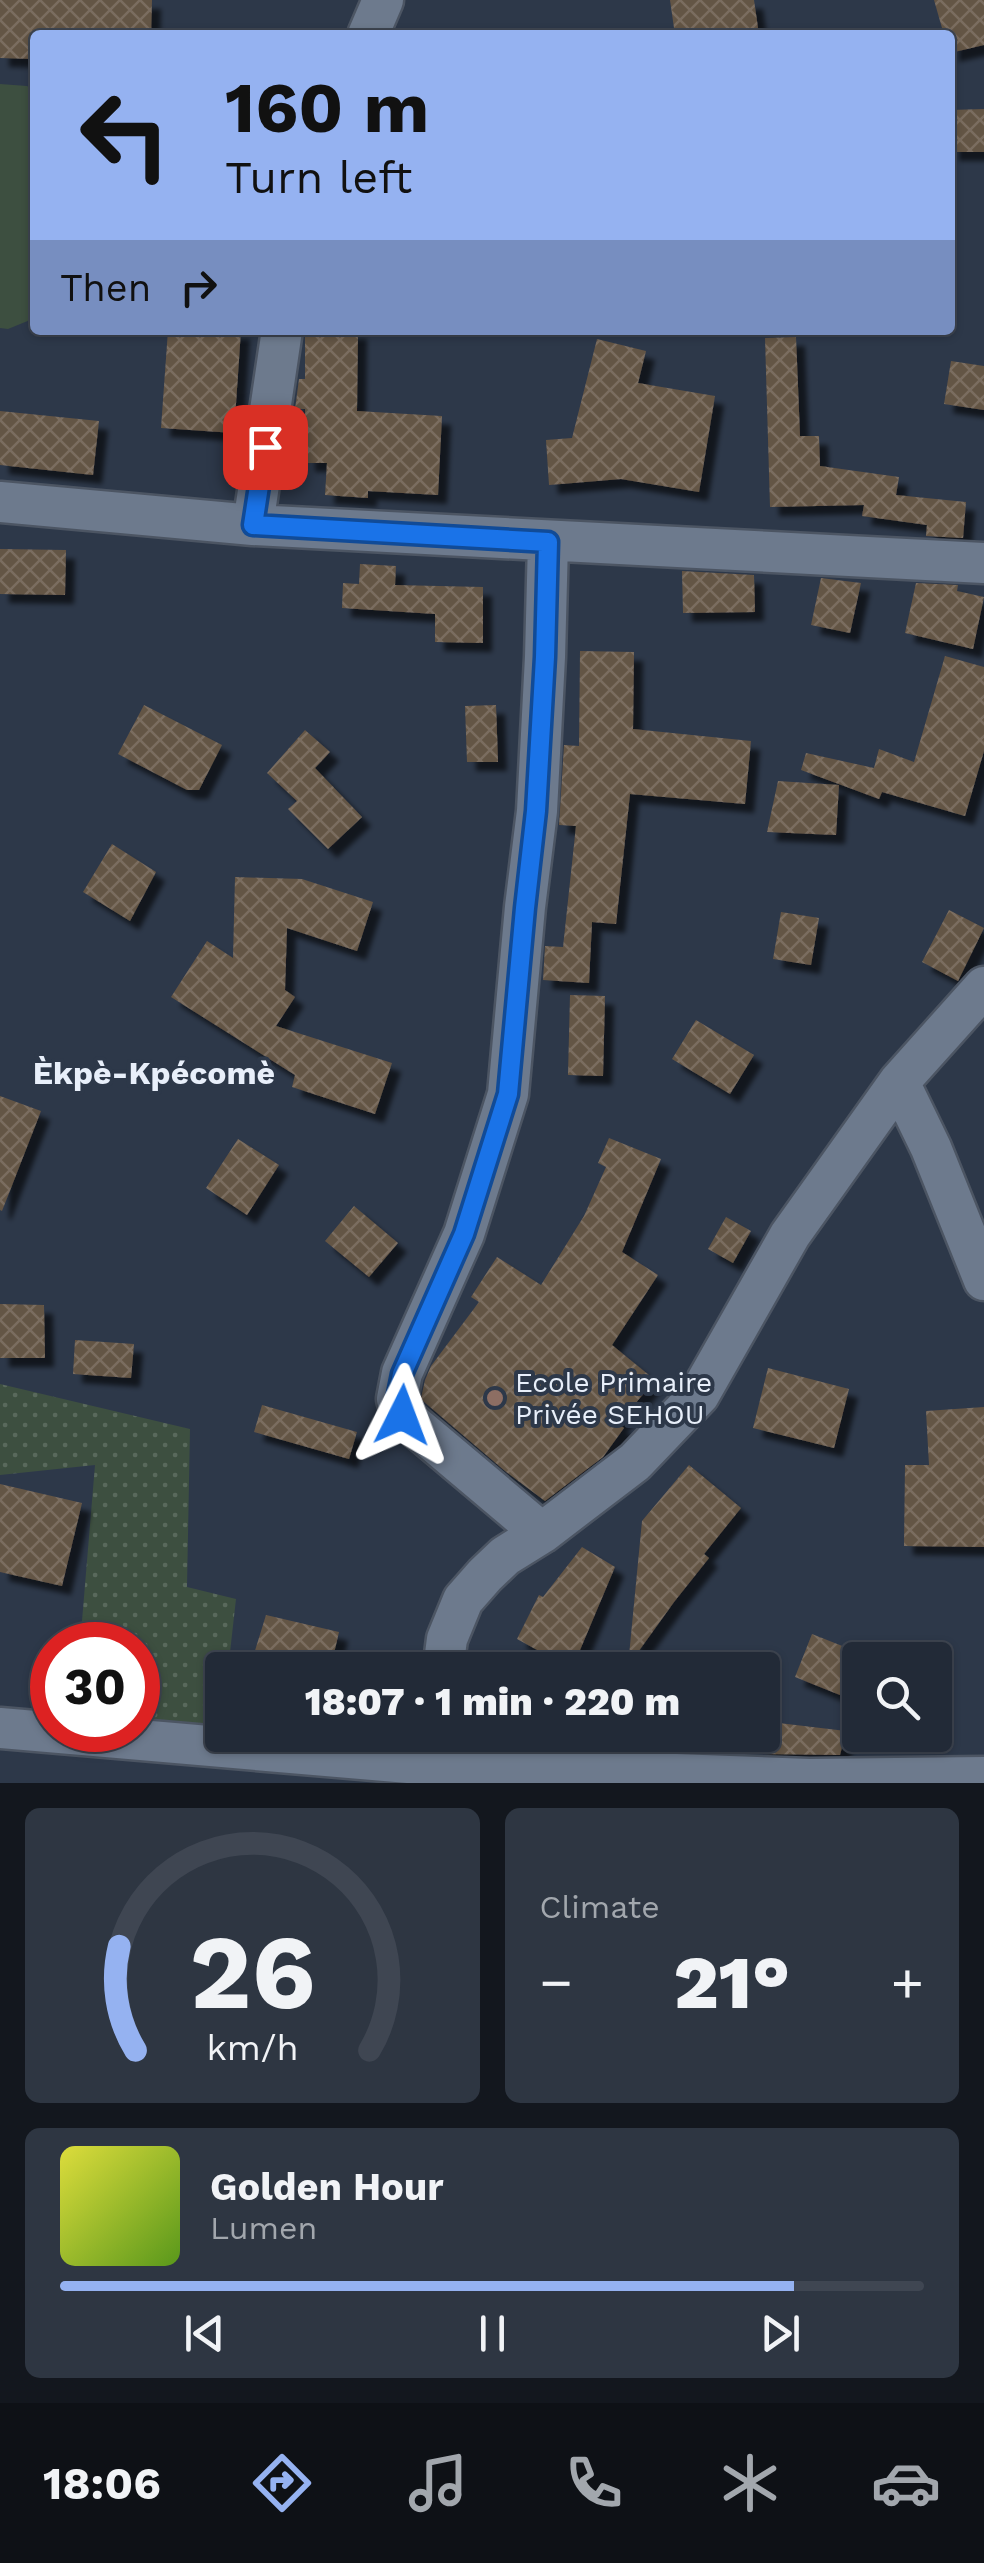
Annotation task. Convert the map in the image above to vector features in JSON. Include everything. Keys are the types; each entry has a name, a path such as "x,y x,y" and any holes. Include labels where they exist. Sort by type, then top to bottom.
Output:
{"street":[{"path":"370,30 382,0"},
{"path":"253,525 281,335"},
{"path":"0,502 253,525 984,563"},
{"path":"542,1533 402,1415 397,1399 402,1374 464,1234 508,1094 536,811 548,542"},
{"path":"445,1652 463,1600 505,1556 542,1533 635,1462 699,1395 790,1236 900,1082 984,986"},
{"path":"900,1082 984,1280"},
{"path":"0,1728 432,1761 808,1781 984,1777"}],"green space":[{"path":"0,84 30,88 30,320 8,329 0,328"},
{"path":"0,1384 190,1429 187,1587 236,1599 230,1652 205,1652 205,1729 160,1723 160,1622 82,1622 95,1465 0,1475"}],"building":[{"path":"0,0 152,0 151,30 30,30 30,59 0,58"},
{"path":"670,0 754,0 758,30 674,30"},
{"path":"934,0 984,0 984,45 955,52 955,30 943,30"},
{"path":"984,109 984,152 955,152 955,110"},
{"path":"168,335 241,335 234,433 161,428"},
{"path":"305,335 358,335 357,411 442,416 438,495 368,491 368,498 325,495 327,463 306,463 305,409 295,409 299,379 305,379"},
{"path":"796,337 800,436 819,436 820,466 899,477 896,495 966,502 963,538 926,536 927,525 862,516 864,505 770,507 765,338"},
{"path":"597,339 646,351 638,383 715,396 699,492 621,479 549,485 546,440 572,438"},
{"path":"951,361 984,366 984,410 944,404"},
{"path":"0,411 99,421 93,475 0,465"},
{"path":"0,549 66,550 65,595 0,594"},
{"path":"360,564 396,566 395,585 483,587 483,643 435,642 435,614 342,608 343,583 359,584"},
{"path":"682,571 754,575 755,612 683,613"},
{"path":"821,578 861,583 850,633 811,625"},
{"path":"916,583 958,585 957,591 984,597 973,649 905,633"},
{"path":"580,651 634,652 633,729 751,741 745,804 630,794 616,924 592,922 589,983 543,980 545,946 563,947 576,826 559,825 564,745 579,746"},
{"path":"945,656 984,667 984,751 965,816 882,792 879,799 801,770 806,753 874,768 879,749 914,762"},
{"path":"144,705 222,745 199,790 187,790 118,754"},
{"path":"496,705 498,762 467,762 465,706"},
{"path":"305,730 330,752 315,768 362,817 328,849 288,809 297,801 267,773"},
{"path":"778,781 839,785 836,835 767,832"},
{"path":"112,844 156,872 130,921 83,892"},
{"path":"235,877 302,879 373,902 357,951 287,928 285,990 295,997 276,1026 392,1063 375,1114 292,1087 295,1075 171,997 207,941 233,958"},
{"path":"949,910 984,928 958,981 922,962"},
{"path":"781,912 819,918 811,965 773,959"},
{"path":"570,995 605,996 603,1076 568,1075"},
{"path":"696,1020 754,1055 730,1094 672,1059"},
{"path":"0,1096 41,1111 2,1211 0,1210"},
{"path":"609,1138 661,1159 622,1252 658,1275 612,1345 655,1380 618,1424 624,1428 603,1457 545,1501 421,1398 431,1366 479,1302 471,1297 497,1257 541,1285 584,1216 606,1167 598,1163"},
{"path":"238,1139 279,1165 247,1215 206,1188"},
{"path":"354,1206 398,1243 369,1277 325,1241"},
{"path":"726,1217 751,1231 733,1263 708,1249"},
{"path":"0,1304 44,1305 45,1358 0,1358"},
{"path":"75,1340 134,1344 131,1378 73,1374"},
{"path":"768,1368 849,1389 834,1448 753,1428"},
{"path":"262,1405 357,1432 349,1459 254,1432"},
{"path":"984,1407 984,1547 904,1546 905,1465 929,1465 926,1411"},
{"path":"689,1465 741,1508 704,1554 709,1558 638,1652 629,1652 642,1521"},
{"path":"0,1484 82,1503 62,1586 0,1572"},
{"path":"582,1547 615,1567 579,1652 541,1652 517,1639 539,1595 543,1597"},
{"path":"266,1615 339,1632 334,1652 255,1652"},
{"path":"812,1634 842,1646 842,1696 795,1677"},
{"path":"780,1723 842,1731 840,1755 762,1754 780,1752"}],"place":[{"name":"Ecole Primaire Privée SEHOU","path":"495,1398"}],"district":[{"name":"Èkpè-Kpécomè","path":"154,1073"}],"route":[{"path":"265,447 253,525 548,542 536,811 508,1094 464,1234 402,1374 397,1399 402,1415"}]}
